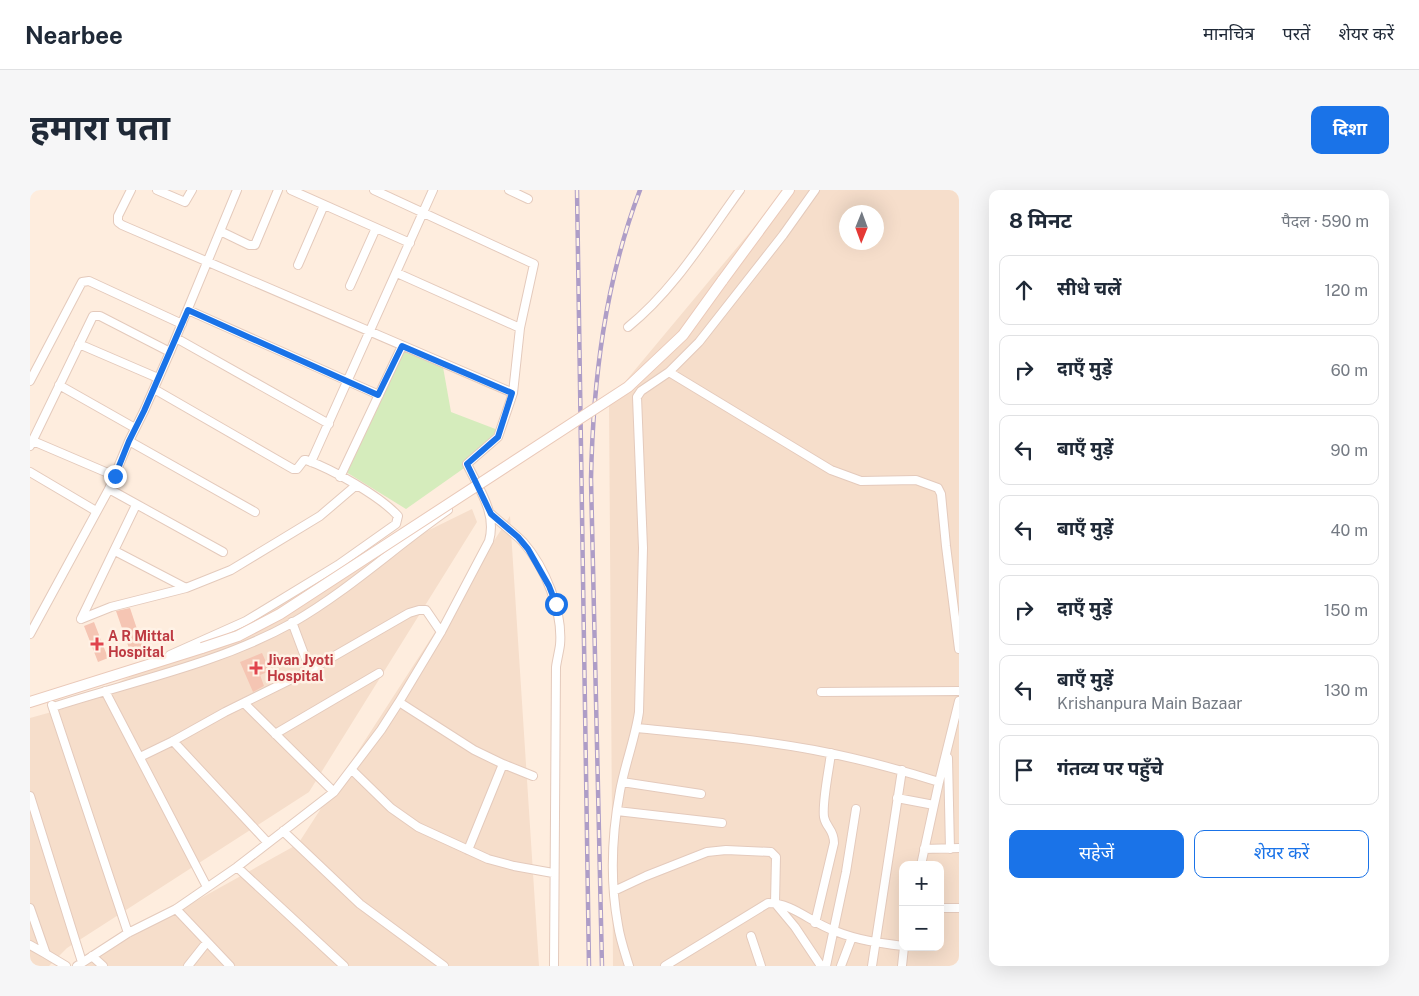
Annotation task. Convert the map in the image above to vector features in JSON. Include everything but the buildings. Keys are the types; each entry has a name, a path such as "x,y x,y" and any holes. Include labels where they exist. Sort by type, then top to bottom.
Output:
{"main road":[{"path":"30,702 238,636 280,614 628,387 683,335 789,190"},
{"path":"30,710 49,696"}],"street":[{"path":"131,190 118,216 118,222 122,225 512,393"},
{"path":"157,190 185,202 192,190"},
{"path":"30,634 109,489 188,310 237,190"},
{"path":"220,231 249,245 255,245 278,190"},
{"path":"291,190 410,244"},
{"path":"30,796 79,964 128,933 176,909 237,867 334,792 352,770 399,702 442,632 489,541 492,531 491,514 467,464 498,437 512,393 520,328 534,264 374,190"},
{"path":"311,462 433,190"},
{"path":"509,190 528,199"},
{"path":"628,327 648,312 678,276 740,190"},
{"path":"629,966 618,926 614,891 614,846 622,782 637,728 639,712 643,557 637,397 640,391 669,372 699,342 816,190"},
{"path":"298,265 324,205"},
{"path":"350,286 376,228"},
{"path":"397,273 520,328"},
{"path":"30,381 82,282 89,281 182,324"},
{"path":"188,310 378,395"},
{"path":"115,476 31,444 93,316 96,315 170,352"},
{"path":"176,338 329,424"},
{"path":"79,344 158,378"},
{"path":"340,477 402,346"},
{"path":"669,372 831,470 862,481 916,480 938,488 941,494 959,649"},
{"path":"60,385 135,428"},
{"path":"152,664 184,647 246,621 338,565 396,524 398,516 390,506 361,487 304,460 298,468 293,469 154,389"},
{"path":"129,441 255,512"},
{"path":"30,472 96,511"},
{"path":"136,505 81,619 111,607 186,588 230,570 320,516 354,487 361,487"},
{"path":"109,489 223,552"},
{"path":"53,707 189,666 246,646 292,622 343,589 418,531 479,489"},
{"path":"491,514 518,537 528,549 549,586 556,604 560,644 556,667 553,872 554,966"},
{"path":"115,551 186,588"},
{"path":"140,757 173,742 225,712 310,670 409,613 426,610 442,632"},
{"path":"292,622 310,670"},
{"path":"274,734 379,673"},
{"path":"105,691 207,887"},
{"path":"821,692 959,691"},
{"path":"49,696 128,933"},
{"path":"922,861 939,782 958,715 959,701"},
{"path":"399,702 460,742 503,764 533,776"},
{"path":"244,704 334,792"},
{"path":"637,728 742,739 830,753 902,770 939,782"},
{"path":"173,742 268,843"},
{"path":"948,748 950,849"},
{"path":"815,923 834,843 832,831 827,825 824,814 830,753"},
{"path":"468,850 503,764"},
{"path":"352,770 391,808 406,820 431,834 468,850 514,866 553,872"},
{"path":"872,966 902,770"},
{"path":"622,782 701,794"},
{"path":"897,798 934,805"},
{"path":"826,966 846,872 856,809"},
{"path":"617,811 722,823"},
{"path":"283,831 350,895 444,966"},
{"path":"924,849 959,848"},
{"path":"614,891 707,852 726,850 770,852 776,857 775,903 795,927 821,966"},
{"path":"237,867 344,966"},
{"path":"665,966 768,903 784,905 815,923 852,937 876,943 899,946"},
{"path":"30,908 46,954"},
{"path":"944,908 959,908"},
{"path":"176,909 230,966"},
{"path":"751,936 761,966"},
{"path":"841,966 852,937"},
{"path":"188,966 207,942"},
{"path":"30,945 66,966"},
{"path":"902,966 903,951"},
{"path":"92,956 103,966"}],"shaded area":[{"path":"785,190 959,190 959,966 613,966 609,401"},
{"path":"472,509 477,522 309,792 67,948 49,966 30,966 30,718 66,708"},
{"path":"510,516 539,966 79,966 298,844"}],"green space":[{"path":"405,350 443,367 451,412 498,430 494,447 406,509 346,472"}],"railway":[{"path":"577,190 589,966"},
{"path":"602,966 591,479 592,442 603,332 618,260 640,190"}],"place":[{"name":"A R Mittal Hospital","path":"97,644"},
{"name":"Jivan Jyoti Hospital","path":"256,668"}],"route":[{"path":"115,476 188,310 378,395 402,346 512,393 498,437 467,464 491,514 523,542 537,563 556,604"}]}
